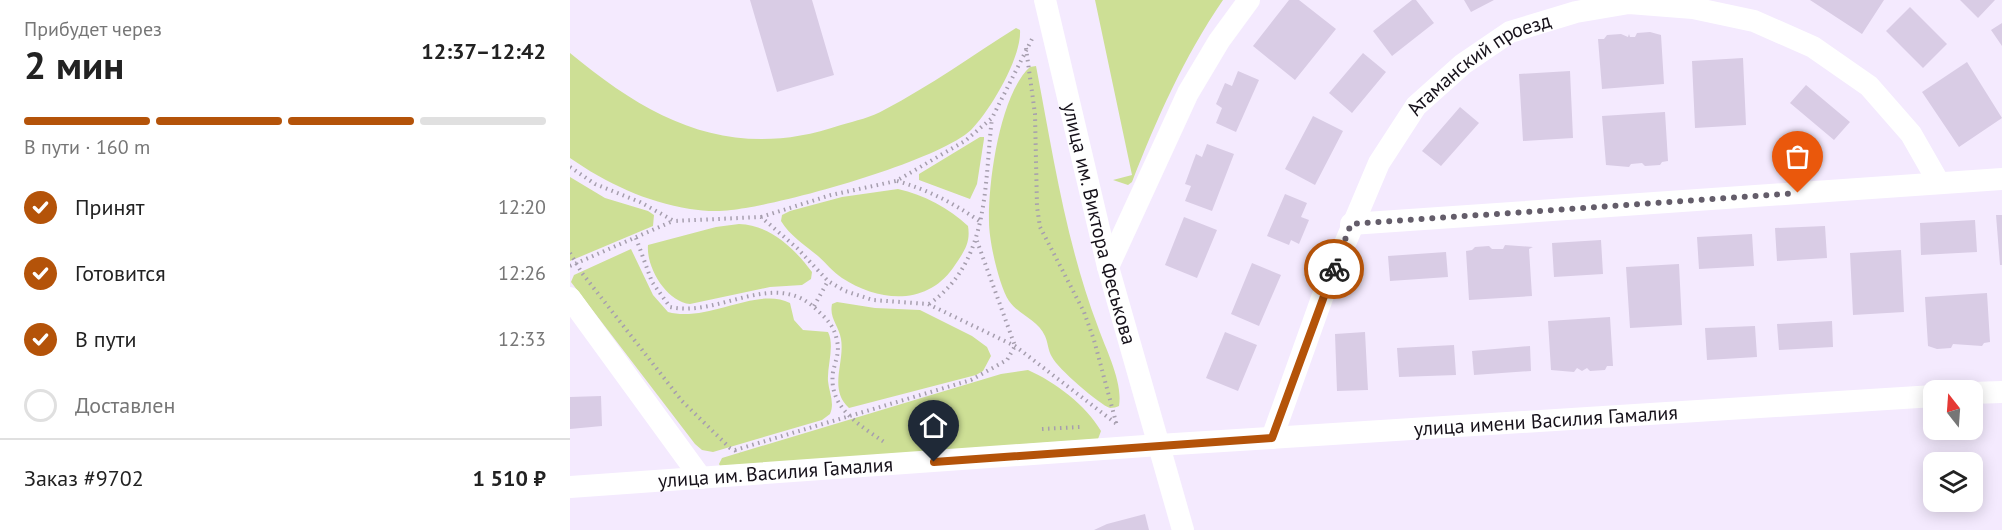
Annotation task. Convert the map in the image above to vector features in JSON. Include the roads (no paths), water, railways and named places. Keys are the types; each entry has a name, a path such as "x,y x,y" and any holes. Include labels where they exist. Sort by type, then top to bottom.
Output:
{"street":[{"path":"1108,267 1188,93 1219,40 1249,0"},
{"name":"Атаманский проезд","path":"1272,438 1351,224 1378,163 1416,106 1463,64 1510,32 1576,12 1629,3 1693,8 1755,21 1813,47 1869,86 1911,134 1939,183"},
{"name":"улица им. Виктора Феськова","path":"1047,7 1152,446 1183,530"},
{"path":"1351,224 2002,179"},
{"path":"570,298 702,478"},
{"path":"1983,393 2002,392"},
{"name":"улица имени Василия Гамалия","path":"1152,446 1923,397"},
{"name":"улица им. Василия Гамалия","path":"570,487 1152,446"}]}
